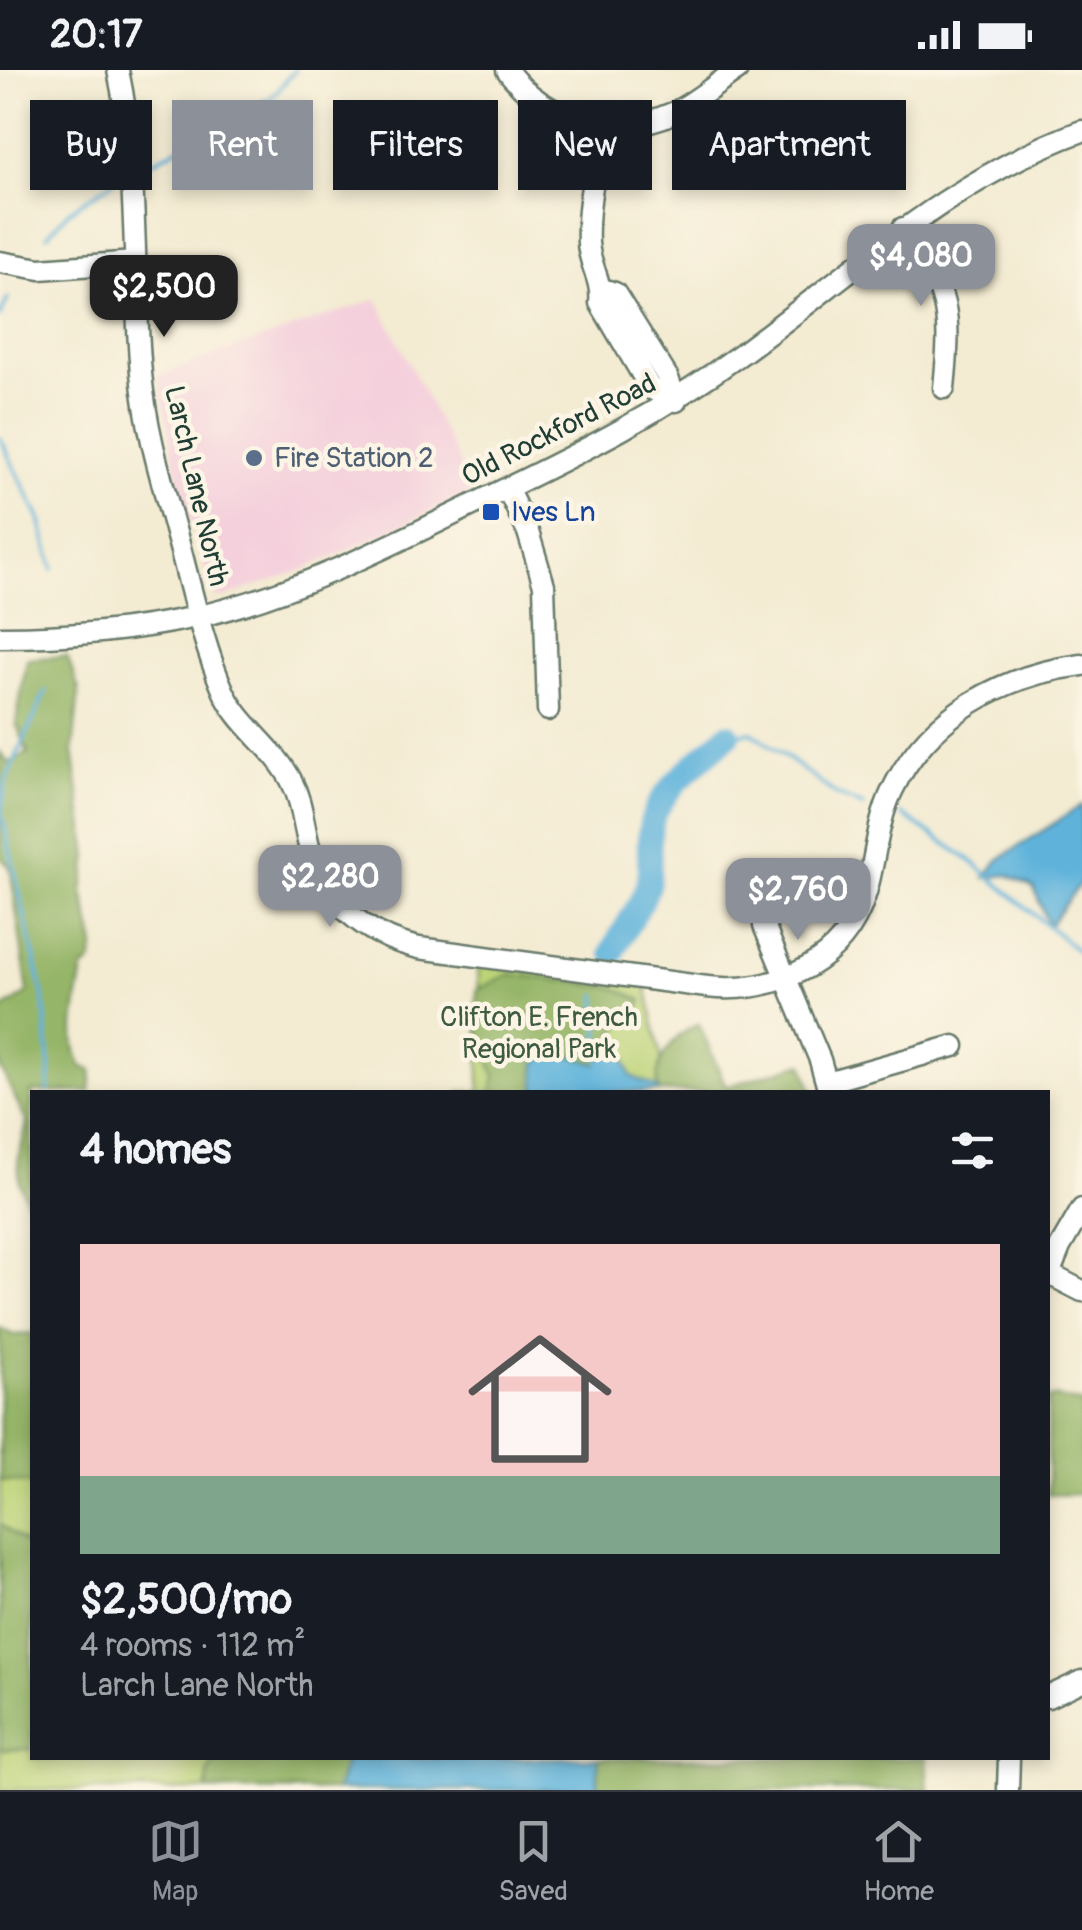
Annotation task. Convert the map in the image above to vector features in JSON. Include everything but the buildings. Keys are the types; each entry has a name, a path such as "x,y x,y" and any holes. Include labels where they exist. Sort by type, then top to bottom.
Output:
{"street":[{"name":"Larch Lane North","path":"118,70 127,122 141,375 150,434 224,693 240,718 278,756 293,784 315,866 329,893 368,930 419,948 707,987 753,988 788,980"},
{"path":"507,70 537,100"},
{"path":"652,118 674,112 737,70"},
{"name":"Old Rockford Road","path":"0,637 97,632 199,616 297,585 507,488 676,401 902,228 998,168 1082,131"},
{"path":"595,190 588,242 592,268 602,289 600,303 650,388 676,401"},
{"path":"902,228 944,298 949,318 944,388"},
{"path":"0,262 40,269 135,262"},
{"path":"507,488 528,532 544,585 548,710"},
{"path":"788,980 830,950 848,930 860,909 878,830 892,790 921,746 942,723 1004,684 1082,665"},
{"path":"764,926 828,1088 954,1046"},
{"path":"1050,1270 1082,1209"},
{"path":"1050,1276 1082,1291"},
{"path":"1050,1696 1082,1681"},
{"path":"1008,1760 1008,1790"}],"shaded area":[{"path":"377,299 474,492 308,568 222,598 214,596 177,474 158,375"}],"green space":[{"path":"67,656 79,690 73,751 88,856 83,892 95,946 91,963 83,969 74,1032 82,1067 92,1070 90,1090 30,1090 30,1210 20,1184 18,1162 27,1123 0,1067 0,1011 28,993 10,867 0,857 0,752 8,763 28,753 16,723 27,659"},
{"name":"Clifton E. French Regional Park","path":"478,964 646,985 668,1090 480,1090"},
{"name":"Clifton E. French Regional Park","path":"510,974 615,988 642,1000 633,1023 619,1026 608,1051 597,1064 553,1051 536,1090 492,1090 495,1076 476,1024 477,990"},
{"path":"699,1024 726,1087 803,1063 812,1090 659,1090 661,1061 689,1029"},
{"path":"0,1328 14,1335 30,1333 30,1484 0,1480"},
{"path":"1050,1398 1082,1403 1082,1494 1050,1495"},
{"path":"30,1410 30,1760 326,1760 320,1790 0,1790 0,1411"},
{"path":"0,1524 30,1547 30,1748 0,1750"},
{"path":"216,1760 345,1760 337,1790 207,1790 208,1771"},
{"path":"598,1760 926,1760 928,1790 598,1790"}],"water":[{"path":"1082,805 1082,881 1049,926 1033,887 1008,875 985,878 998,860"},
{"path":"553,1051 597,1064 608,1051 623,1055 631,1076 658,1090 535,1090 536,1063"},
{"path":"345,1760 598,1760 598,1790 337,1790"}],"waterway":[{"path":"152,162 272,97 295,70"},
{"path":"47,236 69,211 101,190"},
{"path":"0,316 8,298"},
{"path":"0,438 40,519 53,569"},
{"path":"46,691 6,780 1,812 44,1000 48,1090"},
{"path":"728,735 752,732 837,795 863,806"},
{"path":"613,952 645,892 650,829 657,808 684,774 728,735"},
{"path":"901,814 970,860 1082,955"},
{"path":"597,995 600,1065"}],"place":[{"name":"Fire Station 2","path":"254,458"},
{"name":"Ives Ln","path":"491,512"}]}
